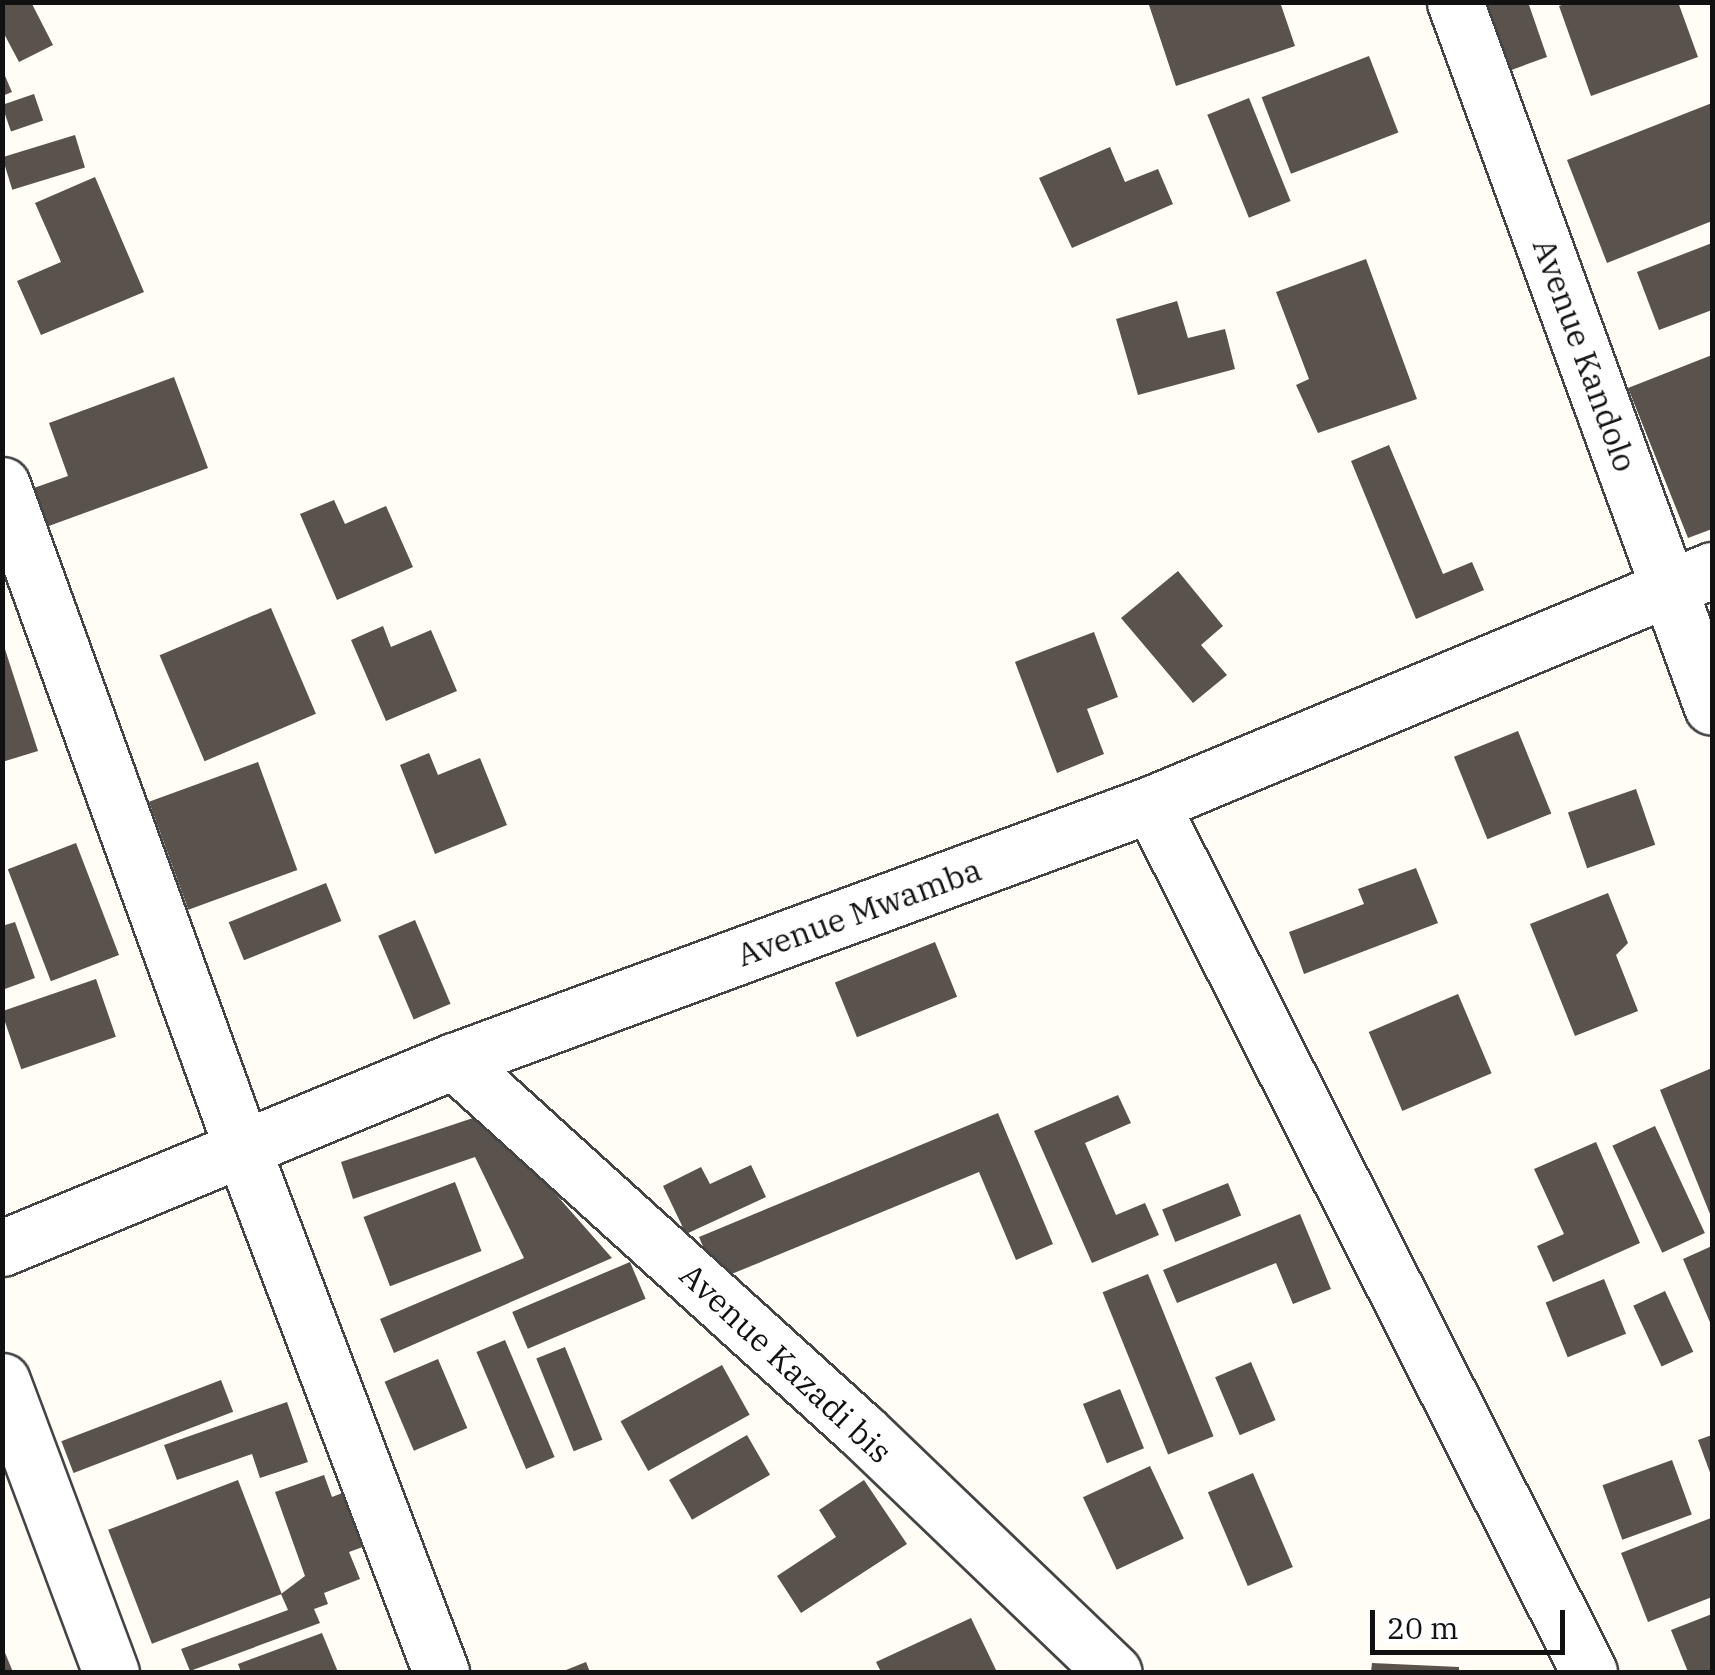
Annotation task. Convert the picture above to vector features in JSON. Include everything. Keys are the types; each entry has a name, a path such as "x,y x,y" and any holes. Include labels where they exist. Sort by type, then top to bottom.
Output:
{"street":[{"name":"Avenue Kandolo","path":"1456,2 1691,578 1712,707"},
{"path":"2,485 241,1145 441,1672"},
{"name":"Avenue Mwamba","path":"2,1248 241,1145 454,1061 1151,804 1691,578"},
{"path":"1151,804 1588,1672"},
{"name":"Avenue Kazadi bis","path":"454,1061 863,1432 1112,1672"},
{"path":"2,1381 110,1672"}],"building":[{"path":"2,2 31,2 53,45 19,62 2,30"},
{"path":"1148,2 1280,2 1295,46 1176,86"},
{"path":"1479,2 1528,2 1547,57 1503,73"},
{"path":"1570,2 1678,2 1698,57 1591,96 1559,6"},
{"path":"1369,56 1398,133 1291,174 1262,97"},
{"path":"2,69 12,92 2,96"},
{"path":"34,94 43,120 11,132 2,105"},
{"path":"1249,98 1291,201 1249,218 1207,115"},
{"path":"1712,103 1712,221 1607,263 1567,160"},
{"path":"75,135 85,168 12,190 2,157"},
{"path":"1110,147 1125,182 1158,169 1173,204 1072,248 1039,178"},
{"path":"95,177 144,292 41,335 17,281 61,262 35,203"},
{"path":"1712,243 1712,310 1659,330 1637,272"},
{"path":"1366,259 1417,399 1318,433 1296,385 1309,379 1276,292"},
{"path":"1177,301 1188,338 1225,329 1235,369 1138,395 1116,319"},
{"path":"1712,355 1712,529 1688,538 1628,388"},
{"path":"174,377 208,468 46,527 31,489 68,476 49,423"},
{"path":"1389,445 1443,574 1472,562 1484,590 1416,619 1351,461"},
{"path":"334,500 345,524 386,506 413,567 337,600 300,514"},
{"path":"1178,571 1223,626 1201,645 1227,675 1193,703 1121,618"},
{"path":"271,608 316,714 205,761 160,655"},
{"path":"383,626 391,647 431,630 457,691 386,721 351,640"},
{"path":"1094,632 1118,697 1087,709 1104,754 1057,773 1015,662"},
{"path":"2,640 38,751 2,762"},
{"path":"1518,731 1551,814 1487,839 1454,757"},
{"path":"429,753 438,775 480,758 507,825 435,854 400,765"},
{"path":"258,762 297,870 188,910 149,802"},
{"path":"1636,789 1655,845 1587,868 1568,812"},
{"path":"76,843 119,955 51,981 8,869"},
{"path":"1416,868 1438,923 1304,974 1289,932 1364,904 1358,889"},
{"path":"326,883 341,921 244,960 229,922"},
{"path":"1608,893 1628,943 1616,955 1638,1011 1575,1036 1530,924"},
{"path":"415,920 451,1004 414,1019 378,936"},
{"path":"15,922 35,978 2,990 2,926"},
{"path":"935,942 957,997 857,1037 835,982"},
{"path":"96,979 116,1037 21,1069 2,1011"},
{"path":"1458,994 1492,1073 1402,1111 1369,1032"},
{"path":"1712,1068 1712,1219 1660,1090"},
{"path":"1118,1095 1131,1123 1085,1143 1116,1215 1145,1203 1159,1235 1092,1263 1034,1131"},
{"path":"998,1113 1053,1244 1016,1260 979,1172 717,1280 699,1237"},
{"path":"485,1114 612,1258 394,1353 380,1319 524,1258 475,1157 353,1199 341,1162"},
{"path":"1655,1126 1705,1233 1662,1253 1612,1146"},
{"path":"1596,1142 1640,1243 1553,1282 1537,1246 1564,1234 1534,1169"},
{"path":"751,1165 766,1197 686,1234 663,1186 701,1167 710,1184"},
{"path":"455,1182 482,1251 390,1286 364,1217"},
{"path":"1228,1183 1241,1215 1175,1242 1162,1210"},
{"path":"1300,1214 1331,1289 1293,1304 1276,1263 1177,1303 1163,1270"},
{"path":"1712,1246 1712,1327 1683,1259"},
{"path":"630,1262 646,1299 528,1349 512,1312"},
{"path":"1148,1274 1214,1436 1168,1455 1103,1292"},
{"path":"1604,1279 1626,1334 1568,1357 1546,1303"},
{"path":"1665,1291 1693,1352 1662,1367 1633,1306"},
{"path":"505,1340 555,1457 526,1469 476,1352"},
{"path":"565,1347 602,1440 574,1451 536,1359"},
{"path":"438,1359 467,1428 414,1451 385,1382"},
{"path":"1251,1362 1276,1420 1240,1435 1215,1377"},
{"path":"722,1365 750,1415 648,1471 621,1421"},
{"path":"221,1380 233,1412 74,1473 61,1441"},
{"path":"1120,1389 1144,1448 1107,1463 1083,1404"},
{"path":"287,1402 308,1462 260,1478 252,1454 177,1480 164,1445"},
{"path":"747,1435 770,1475 692,1520 669,1480"},
{"path":"1712,1435 1712,1478 1698,1440"},
{"path":"1672,1460 1692,1515 1622,1540 1602,1485"},
{"path":"1150,1466 1184,1539 1117,1570 1083,1497"},
{"path":"1253,1473 1293,1567 1248,1586 1208,1492"},
{"path":"324,1475 332,1497 350,1490 371,1544 349,1552 360,1579 324,1593 328,1604 314,1609 320,1623 190,1671 181,1649 288,1610 281,1594 305,1576 275,1492"},
{"path":"238,1480 282,1594 152,1644 108,1530"},
{"path":"864,1480 907,1544 801,1613 777,1576 836,1537 819,1510"},
{"path":"1711,1518 1712,1597 1648,1622 1621,1553"},
{"path":"1712,1614 1712,1672 1688,1672 1671,1630"},
{"path":"971,1618 997,1672 881,1672 876,1662"},
{"path":"322,1633 338,1672 241,1672 238,1664"},
{"path":"3,1648 13,1672 3,1672"},
{"path":"586,1662 590,1672 561,1672"},
{"path":"1372,1663 1459,1667 1459,1672 1371,1672"}]}
